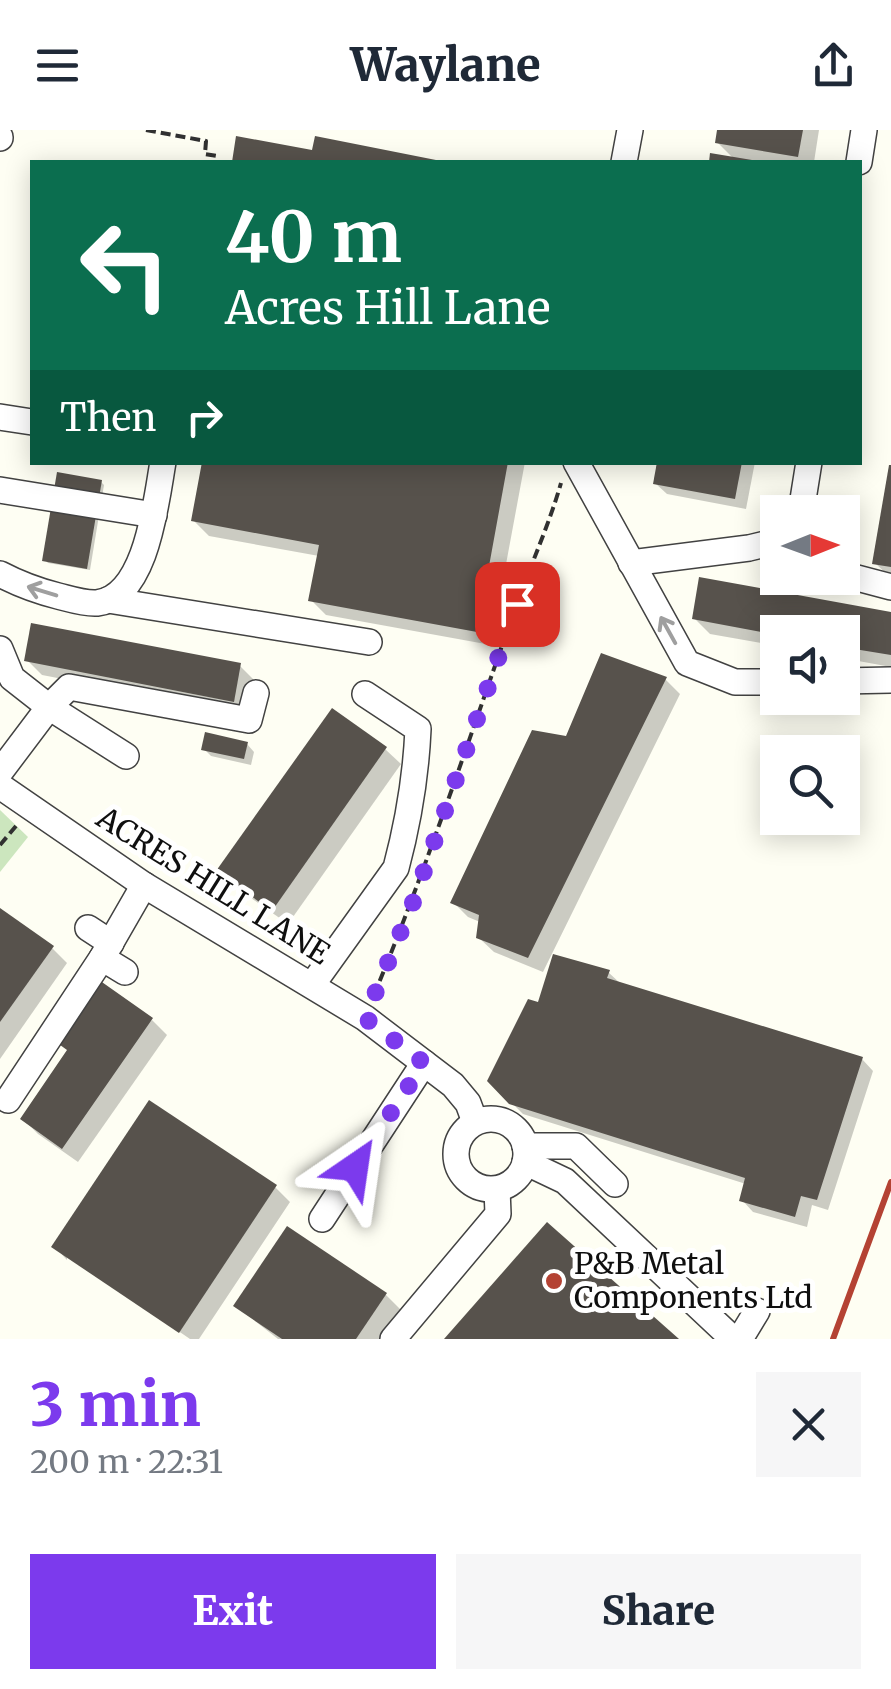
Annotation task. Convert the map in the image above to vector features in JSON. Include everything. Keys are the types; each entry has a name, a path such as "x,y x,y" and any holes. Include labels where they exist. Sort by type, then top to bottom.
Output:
{"street":[{"path":"624,160 630,130"},
{"path":"859,160 864,130"},
{"path":"0,416 30,422"},
{"path":"108,600 124,588 136,570 154,515 162,465"},
{"path":"804,495 809,465"},
{"path":"569,471 631,563 687,663 734,682 760,682"},
{"path":"0,490 154,515"},
{"path":"631,563 760,545"},
{"path":"0,574 32,589 88,603 108,600 369,642"},
{"path":"860,579 891,588"},
{"path":"0,650 12,678 49,707 126,756"},
{"path":"860,681 891,680"},
{"path":"0,772 68,687 249,720 256,694"},
{"path":"312,986 396,868 404,834 418,729 365,694"},
{"name":"ACRES HILL LANE","path":"0,786 144,884 365,1018 453,1085 468,1104 475,1122"},
{"path":"8,1100 106,950 144,884"},
{"path":"88,928 125,972"},
{"path":"322,1219 393,1121 424,1063"},
{"path":"475,1122 506,1122 521,1136 525,1154 515,1180 497,1189 475,1186 466,1180 456,1160 459,1138 475,1122"},
{"path":"525,1154 576,1146 615,1184"},
{"path":"525,1154 566,1181 732,1339"},
{"path":"393,1339 498,1214 497,1189"},
{"path":"740,1339 757,1311"}],"path":[{"path":"146,130 206,141 205,154 216,156"},
{"path":"365,1018 414,900 517,604 569,471"}],"green space":[{"path":"0,810 28,837 0,872"}],"building":[{"path":"717,130 803,130 798,157 715,143"},
{"path":"236,136 312,150 315,136 436,160 232,160"},
{"path":"710,153 752,160 709,160"},
{"path":"201,465 507,465 477,632 308,601 319,545 191,521"},
{"path":"656,465 741,465 735,499 653,484"},
{"path":"891,465 891,567 872,564"},
{"path":"57,472 102,480 87,569 42,561"},
{"path":"699,577 760,588 760,595 798,595 891,612 891,655 860,650 860,615 760,615 760,632 692,619"},
{"path":"31,623 241,663 234,702 24,661"},
{"path":"601,653 667,677 528,958 476,938 479,915 450,903 532,730 566,736"},
{"path":"332,708 387,747 272,911 216,871"},
{"path":"205,732 248,742 244,759 201,750"},
{"path":"0,908 54,946 0,1022"},
{"path":"553,954 610,970 607,978 863,1057 817,1200 801,1196 795,1217 739,1201 745,1178 509,1104 487,1081 528,999 538,1002"},
{"path":"99,980 153,1018 62,1149 20,1119 67,1050 56,1042"},
{"path":"149,1100 277,1185 179,1333 51,1247"},
{"name":"P&B Metal Components Ltd","path":"547,1222 679,1339 444,1339"},
{"path":"287,1226 387,1293 356,1339 282,1339 233,1306"}],"railway":[{"path":"833,1339 891,1182"}],"place":[{"name":"P&B Metal Components Ltd","path":"554,1281"}],"route":[{"path":"355,1167 424,1063 365,1018 414,900 517,604"}]}
